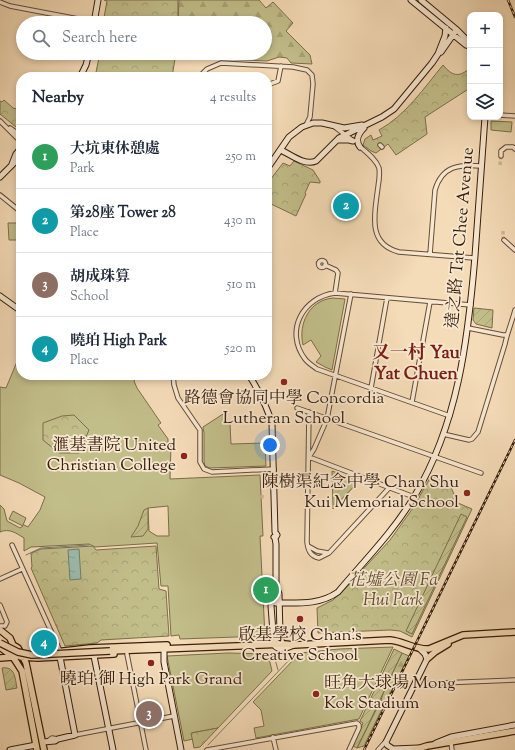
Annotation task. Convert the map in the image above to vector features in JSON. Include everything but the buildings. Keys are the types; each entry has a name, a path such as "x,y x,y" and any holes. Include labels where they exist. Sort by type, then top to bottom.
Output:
{"main road":[{"path":"95,16 98,0"},
{"path":"411,0 467,45"},
{"path":"421,0 457,30 467,42"},
{"path":"438,54 445,36 446,28"},
{"path":"280,150 310,163 316,161 335,141 386,115 394,109 457,30"},
{"path":"82,72 87,60"},
{"name":"達之路 Tat Chee Avenue","path":"272,601 279,603 316,602 328,598 338,592 394,525 414,497 434,457 450,416 461,373 468,328 486,120"},
{"path":"272,161 293,133 305,126 317,123 350,127 367,124"},
{"path":"360,147 357,141 358,137 360,131 367,124"},
{"path":"334,126 337,134 335,141"},
{"path":"335,141 353,141"},
{"path":"11,165 16,154"},
{"path":"0,177 16,160"},
{"path":"0,296 16,307"},
{"path":"252,380 267,407 272,424 275,532 273,533 273,537 275,538 276,586 279,594 280,635 282,644"},
{"path":"276,586 272,594 271,606 274,642 278,648 283,649 294,645"},
{"path":"272,617 275,607 279,603"},
{"path":"0,630 15,642 18,648 37,747 10,750"},
{"path":"0,642 18,652 32,655 254,646 274,642 294,645 390,640 398,641 420,649 429,649 466,634 515,632"},
{"path":"451,639 449,643 427,659 387,740 387,746 391,748 417,749 451,737 515,725"},
{"path":"0,642 8,652"},
{"path":"0,658 19,656 38,658 98,648 182,644 211,647"},
{"path":"0,647 19,656 29,673 45,741 44,750"},
{"path":"98,648 93,651 113,750"},
{"path":"420,649 425,654 427,659"},
{"path":"60,654 127,654 164,650"},
{"path":"164,650 174,716 181,750"},
{"path":"45,741 55,741 75,735 60,654"},
{"path":"428,746 515,731"}],"street":[{"path":"0,2 10,6 59,16"},
{"path":"204,72 207,69 221,63 281,66 308,70 312,75 313,84 310,117 305,126"},
{"path":"272,83 278,81 281,66"},
{"path":"503,115 515,116"},
{"path":"310,117 317,123"},
{"path":"0,120 16,132"},
{"path":"6,125 16,136"},
{"path":"334,126 374,160 379,170 374,220 375,229 379,238 388,247 396,251 474,258"},
{"path":"501,156 501,151 506,147 513,147 515,149"},
{"path":"430,254 435,190 439,180 446,172 455,167 465,165 481,166"},
{"path":"0,195 16,208"},
{"path":"504,240 515,250"},
{"path":"325,265 336,270 338,273 335,293"},
{"path":"450,416 317,369 307,361 300,350 297,336 299,321 306,307 311,302 321,296 335,293 471,305"},
{"path":"309,457 327,419 351,294"},
{"path":"371,388 387,298"},
{"path":"412,402 430,302"},
{"path":"443,434 466,440 472,439 476,434 515,310"},
{"path":"468,328 506,335"},
{"path":"174,380 178,398 200,431 200,462 204,469 212,472 274,469"},
{"path":"297,408 481,473"},
{"path":"309,412 307,544 310,548 329,553 389,488"},
{"path":"309,457 414,497"},
{"path":"12,546 60,654"},
{"path":"0,579 22,569"},
{"path":"0,605 7,623 5,626 0,626"},
{"path":"127,654 146,750"},
{"path":"415,684 515,680"},
{"path":"75,735 174,716"},
{"path":"207,750 357,723 359,725 359,729 349,750"},
{"path":"274,737 276,750"},
{"path":"378,750 387,740"},
{"path":"451,743 452,750"}],"green space":[{"path":"104,0 178,0 178,16 104,16 107,1"},
{"path":"179,0 259,0 266,8 273,2 293,23 286,31 310,55 312,64 291,63 287,58 279,57 272,59 272,16 178,16"},
{"path":"99,60 175,60 173,72 96,72"},
{"path":"244,60 270,60 267,61"},
{"path":"443,65 449,72 456,74 467,70 467,90 425,117 427,134 396,155 388,144 376,153 363,145 365,139 371,135 373,140 382,136 379,130 398,117 422,92"},
{"path":"4,100 16,109 16,127 0,114 0,101 2,102"},
{"path":"491,121 512,122 511,132 491,130"},
{"path":"294,161 313,170 320,181 320,183 310,182 296,216 272,204 272,177 283,163 290,166"},
{"path":"8,223 16,223 16,240 9,240"},
{"path":"333,298 345,299 332,370 316,362 321,356 311,340 303,345 302,329 304,321 312,308 318,303"},
{"path":"474,308 493,310 492,328 476,324 473,320"},
{"path":"16,364 16,380 135,380 137,388 161,423 158,425 168,439 168,444 171,445 170,479 260,475 263,536 260,536 265,636 180,639 179,635 171,636 168,586 161,586 157,543 95,547 89,544 31,547 24,551 24,538 9,531 0,532 0,505 4,509 7,521 20,528 23,526 9,519 13,511 26,518 23,525 28,527 40,510 45,497 0,475 0,387 6,388","holes":["168,506 169,536 157,536 149,531 148,508"]},
{"path":"223,414 230,424 231,444 265,443 266,466 210,468 205,466 203,427"},
{"path":"74,415 89,430 79,453 59,453 43,440 43,423 62,416"},
{"path":"332,471 359,481 333,509 333,506"},
{"name":"花墟公園 Fa Hui Park","path":"431,476 449,483 458,503 472,509 412,637 400,631 390,630 318,633 317,608 333,600 344,590 390,540 413,508"},
{"path":"148,508 148,529 143,536 131,537 138,526 144,510"},
{"path":"461,514 467,517 412,634 406,631"},
{"path":"93,546 96,550 156,546 159,589 166,591 169,636 101,640 97,643 65,646 31,568 31,553 41,549"},
{"name":"旺角大球場 Mong Kok Stadium","path":"393,647 359,719 256,738 254,728 264,726 261,710 253,702 300,653 339,649"},
{"path":"394,649 402,653 357,748 353,746 363,723 360,721"},
{"path":"228,653 268,654 272,671 218,728 192,733 193,739 184,741 167,656"},
{"path":"402,653 409,656 385,703 381,700 384,691"},
{"path":"2,668 10,669 12,671 17,688 6,690"},
{"path":"381,700 385,703 364,746 357,748"},
{"path":"218,728 200,747 194,748 191,733"}],"water":[{"path":"79,549 81,579 70,580 68,550"}],"waterway":[{"path":"26,555 41,548 89,545"},
{"path":"274,655 278,670"},
{"path":"208,745 293,656"}],"tunnel":[{"path":"500,165 501,156"},
{"path":"503,231 504,240"}],"railway":[{"path":"508,0 515,17"},
{"path":"364,750 515,440"}],"place":[{"name":"第28座 Tower 28","path":"346,206"},
{"name":"路德會協同中學 Concordia Lutheran School","path":"284,382"},
{"name":"滙基書院 United Christian College","path":"184,456"},
{"name":"陳樹渠紀念中學 Chan Shu Kui Memorial School","path":"467,493"},
{"name":"大坑東休憩處","path":"266,590"},
{"name":"啟基學校 Chan's Creative School","path":"300,619"},
{"name":"曉珀 High Park","path":"44,643"},
{"name":"曉珀·御 High Park Grand","path":"151,663"},
{"name":"旺角大球場 Mong Kok Stadium","path":"316,694"},
{"name":"胡成珠算","path":"149,714"}],"district":[{"name":"又一村 Yau Yat Chuen","path":"416,364"}]}
